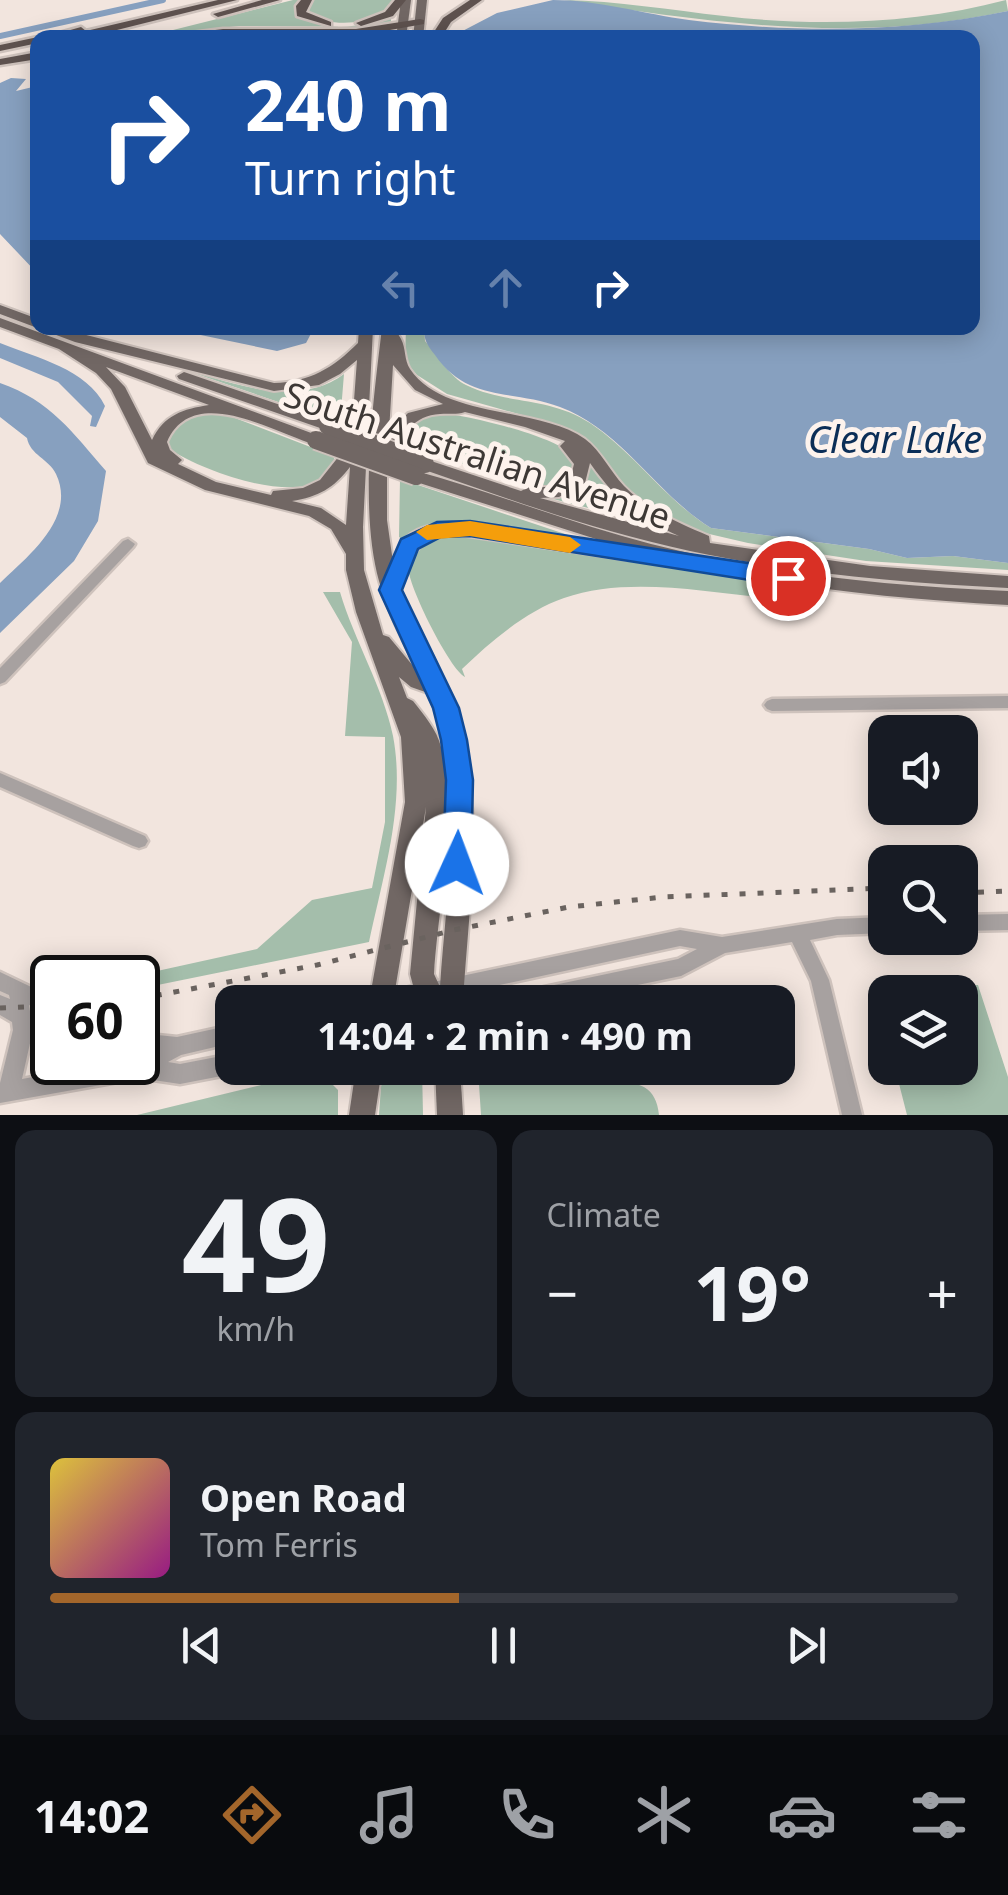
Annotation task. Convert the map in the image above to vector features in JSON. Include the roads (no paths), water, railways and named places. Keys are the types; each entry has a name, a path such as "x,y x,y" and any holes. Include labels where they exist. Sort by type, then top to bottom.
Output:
{"highway":[{"path":"78,30 199,0"},
{"path":"103,30 232,0"},
{"path":"152,30 275,0"},
{"path":"307,0 299,10 304,17 340,25 377,20 404,0"},
{"path":"440,30 458,10 477,0"},
{"path":"442,30 488,0"},
{"path":"406,30 420,22"},
{"path":"0,50 30,44"},
{"path":"0,62 30,56"}],"main road":[{"path":"402,30 404,0"},
{"path":"419,30 422,0"},
{"path":"0,309 30,321"},
{"name":"South Australian Avenue","path":"0,322 30,331"},
{"name":"South Australian Avenue","path":"46,335 186,377 328,426 420,470 590,533 906,592 1008,598"},
{"name":"South Australian Avenue","path":"58,335 149,377 316,440 498,489 729,560 1008,582"},
{"path":"389,335 380,461 382,550 391,590 446,708 459,780 443,985"},
{"path":"392,335 403,371 416,385 454,402 517,418 572,438 587,449 626,498 729,560"},
{"path":"67,341 274,387 303,386 329,377 366,336"},
{"path":"366,336 358,441 355,555 359,594 411,737 416,802 384,985"},
{"path":"67,341 126,398 149,453 163,465 239,494 314,512 337,525 355,555"},
{"path":"126,398 149,377 186,377"},
{"path":"232,408 181,416 164,430 160,448 189,468 285,496 318,490 330,482 358,441"},
{"path":"380,461 399,426 418,412 437,408 520,426 562,443 579,455 582,472 564,490 548,494 498,489"},
{"path":"590,533 616,527 629,515 626,498"},
{"path":"391,590 408,544 427,532 452,528 729,560"},
{"path":"374,635 410,679 422,686 436,686"},
{"path":"397,694 425,733 434,769 435,815 422,967 434,985"},
{"path":"362,1115 367,1085"},
{"path":"449,1085 450,1115"}],"street":[{"path":"0,678 128,544"},
{"path":"772,705 1008,702"},
{"path":"0,780 139,841"},
{"path":"978,923 1008,922"},
{"path":"487,985 680,938 722,945 868,927"},
{"path":"797,933 820,980 852,1115"},
{"path":"596,985 681,967 722,945"},
{"path":"9,985 23,1018 22,1043 5,1092 44,1085"},
{"path":"0,1004 23,1018"},
{"path":"160,1044 177,1046 215,1038"},
{"path":"160,1056 177,1046"},
{"path":"160,1071 180,1074 215,1067"}],"water":[{"name":"Clear Lake","path":"553,0 689,20 849,29 929,24 1008,11 1008,563 953,556 907,558 869,549 711,528 602,431 560,407 462,381 435,355 425,335 980,335 980,30 464,30 497,13"},
{"path":"11,78 26,79 16,91 30,88 30,266 0,234 0,83"},
{"path":"200,335 310,335 306,343 277,351"},
{"path":"0,343 60,366 86,383 105,406 96,427 90,426 92,416 58,382 0,358"},
{"path":"0,383 47,408 106,471 98,521 74,561 0,633 0,583 46,535 60,506 61,490 53,469 32,449 27,438 0,417"}],"waterway":[{"path":"0,36 163,0"}],"railway":[{"path":"160,995 317,965 454,930 569,907 663,897 868,889"},
{"path":"978,892 1008,891"},
{"path":"0,1008 30,1007"}]}
